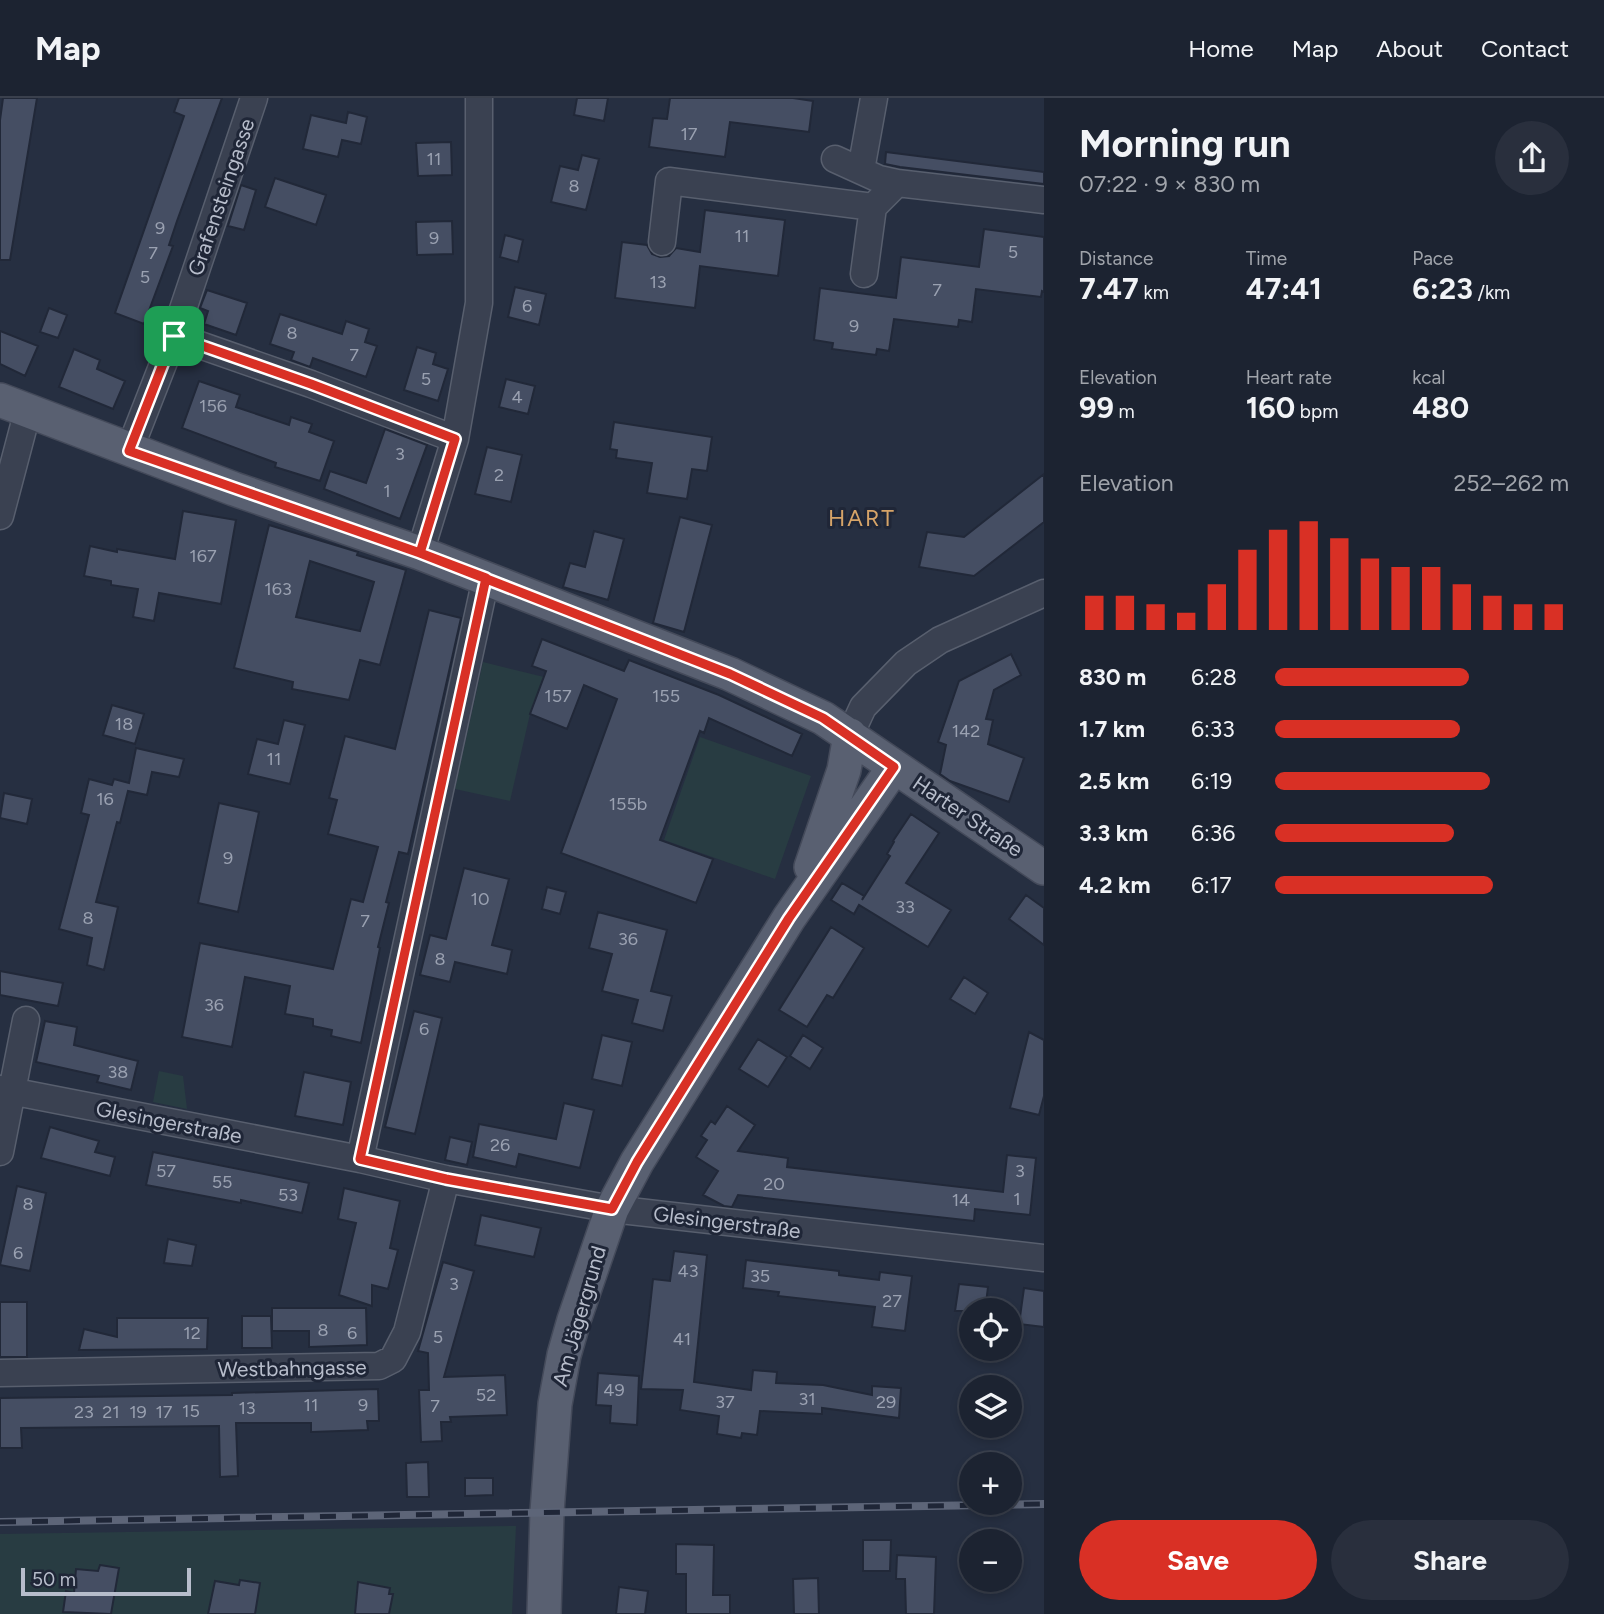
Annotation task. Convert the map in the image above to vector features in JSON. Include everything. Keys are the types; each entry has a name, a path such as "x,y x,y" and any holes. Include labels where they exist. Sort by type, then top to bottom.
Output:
{"main road":[{"name":"Harter Straße","path":"14,405 129,451 420,553 730,674 823,718 1044,868"},
{"name":"Am Jägergrund","path":"789,918 809,873 844,770 850,735"},
{"name":"Am Jägergrund","path":"544,1614 547,1513 555,1405 564,1355 583,1287 612,1209 637,1162 789,918 894,767"}],"street":[{"name":"Grafensteingasse","path":"129,451 174,336 254,98"},
{"path":"420,553 455,439 479,303 479,98"},
{"path":"861,170 874,98"},
{"path":"835,159 879,179 897,183 1044,200"},
{"path":"662,242 669,181 746,200 873,207"},
{"path":"864,274 873,207 897,183"},
{"path":"174,336 455,439"},
{"path":"0,516 14,405"},
{"path":"360,1159 486,578"},
{"name":"Am Jägergrund","path":"850,735 863,707 906,663 940,640 1044,593"},
{"path":"0,1152 6,1091 26,1020"},
{"name":"Glesingerstraße","path":"6,1091 360,1159 446,1179 612,1209 1044,1258"},
{"name":"Westbahngasse","path":"0,1373 379,1366 393,1359 407,1332 446,1179"}],"shaded area":[{"path":"483,662 544,677 530,714 510,801 455,789"},
{"path":"700,737 811,776 775,879 664,840"},
{"path":"159,1071 183,1076 187,1109 153,1102"},
{"path":"516,1526 512,1614 0,1614 0,1534"}],"building":[{"path":"3,98 37,98 10,260 0,260 0,120"},
{"path":"179,98 222,98 177,221 169,245 173,246 144,324 115,313 184,116 174,112"},
{"path":"577,98 608,98 604,121 574,115"},
{"path":"670,98 793,98 813,101 809,132 730,122 725,157 649,147 653,118 667,119"},
{"path":"348,112 367,117 361,144 342,140 338,157 303,149 311,115 346,123"},
{"path":"451,142 452,175 418,176 416,143"},
{"path":"886,152 1044,172 1044,184 885,164"},
{"path":"582,155 599,159 586,210 551,202 560,166 578,170"},
{"path":"275,178 326,195 316,225 265,207"},
{"path":"241,185 256,190 244,230 228,226"},
{"path":"705,210 785,220 778,276 700,266 695,308 615,298 622,242 647,245 652,254 660,257 669,256 676,248 700,252"},
{"path":"452,221 453,254 417,255 416,222"},
{"path":"984,229 1044,237 1044,292 1042,291 1041,297 976,289 972,322 959,320 958,327 894,319 889,351 877,349 876,355 832,349 833,343 814,340 820,288 896,298 901,257 979,267"},
{"path":"505,235 523,240 518,262 500,257"},
{"path":"515,287 546,294 539,325 508,317"},
{"path":"207,290 247,303 236,335 204,324 208,311 200,308"},
{"path":"49,308 67,315 58,338 40,332"},
{"path":"280,314 342,334 346,321 369,329 365,342 377,346 366,377 313,358 310,367 291,360 294,352 270,344"},
{"path":"0,331 38,346 25,376 0,364"},
{"path":"417,347 436,353 433,364 448,369 438,401 404,390"},
{"path":"74,349 100,360 97,369 125,381 113,409 59,387"},
{"path":"506,379 535,386 528,414 499,407"},
{"path":"199,381 240,395 236,407 289,425 291,417 312,424 309,432 334,441 320,481 275,467 276,463 182,428"},
{"path":"614,422 712,437 707,471 692,469 687,499 647,493 652,463 616,458 617,450 610,449"},
{"path":"385,429 427,445 400,519 324,489 330,471 366,483"},
{"path":"487,447 522,455 511,502 475,494"},
{"path":"1044,474 1044,522 974,576 919,567 927,532 964,537"},
{"path":"183,511 236,520 221,604 159,593 154,621 133,617 138,589 111,585 111,581 84,576 90,546 175,559"},
{"path":"680,517 712,525 684,632 653,623"},
{"path":"269,525 358,552 357,555 406,570 380,665 360,660 349,700 292,689 293,682 234,668","holes":["310,561 374,582 360,631 296,617"]},
{"path":"594,531 624,539 608,600 563,587 570,563 585,567"},
{"path":"429,610 461,618 408,854 399,852 386,902 389,903 378,947 380,948 361,1043 331,1036 332,1030 313,1026 313,1019 285,1014 290,986 245,977 232,1047 182,1037 200,943 333,969 351,899 363,902 378,847 328,834 337,800 329,798 345,736 395,749"},
{"path":"542,639 624,671 629,660 719,695 802,734 792,756 709,718 704,733 700,731 660,840 713,859 696,903 561,853 617,699 584,685 567,729 530,714 546,671 532,666"},
{"path":"1011,654 1021,675 994,690 986,719 993,720 988,744 1024,758 1009,802 950,781 940,774 946,745 938,742 959,681"},
{"path":"112,705 144,714 135,744 103,735"},
{"path":"284,720 305,725 290,784 248,774 257,739 278,744"},
{"path":"136,748 184,759 179,777 152,772 147,795 128,791 96,902 118,907 104,970 87,965 92,938 59,929 89,815 81,813 89,779 112,785 114,779 129,783"},
{"path":"4,793 32,799 27,824 0,818"},
{"path":"219,803 259,812 238,912 198,903"},
{"path":"911,814 939,833 906,883 951,910 928,947 859,905 854,914 831,900 842,883 864,896 862,900 890,856 887,854 893,841"},
{"path":"464,868 509,879 492,945 512,950 507,974 455,962 450,982 420,975 430,935 446,939"},
{"path":"547,887 566,892 560,914 542,909"},
{"path":"1026,895 1044,908 1044,945 1009,919"},
{"path":"598,912 667,930 651,991 672,996 663,1031 632,1023 638,1000 602,991 612,954 589,948"},
{"path":"831,927 864,948 833,998 827,995 807,1027 779,1010"},
{"path":"0,971 63,983 58,1006 0,995"},
{"path":"964,977 988,993 975,1014 950,999"},
{"path":"414,1011 442,1018 415,1134 385,1127"},
{"path":"45,1021 77,1027 74,1045 138,1061 131,1090 97,1082 99,1076 36,1062"},
{"path":"1029,1032 1044,1040 1044,1096 1039,1115 1010,1108"},
{"path":"602,1035 632,1042 622,1086 592,1079"},
{"path":"803,1035 823,1048 810,1069 790,1056"},
{"path":"758,1039 787,1057 768,1087 739,1069"},
{"path":"304,1072 351,1082 343,1125 295,1116"},
{"path":"564,1103 594,1110 580,1168 519,1154 516,1167 473,1157 479,1124 556,1139"},
{"path":"727,1106 755,1125 738,1151 788,1158 787,1167 1003,1192 1007,1155 1036,1158 1030,1215 975,1209 974,1221 738,1195 732,1207 724,1206 703,1195 718,1171 696,1157 707,1140 701,1136 711,1121 715,1124"},
{"path":"50,1127 99,1141 95,1152 115,1157 110,1176 41,1158"},
{"path":"450,1137 472,1142 467,1165 445,1160"},
{"path":"153,1152 309,1183 302,1213 146,1185"},
{"path":"17,1186 46,1193 30,1271 0,1265"},
{"path":"344,1188 400,1201 390,1248 398,1250 388,1289 372,1285 372,1306 339,1295 356,1223 338,1219"},
{"path":"481,1215 541,1228 534,1257 475,1245"},
{"path":"168,1239 196,1245 192,1266 164,1263"},
{"path":"674,1251 707,1255 694,1382 751,1390 753,1370 777,1372 776,1383 823,1385 872,1395 872,1386 901,1388 899,1418 822,1408 822,1414 760,1411 757,1435 742,1433 741,1438 717,1434 719,1416 680,1410 683,1390 641,1389 653,1279 670,1281"},
{"path":"746,1260 839,1271 839,1275 879,1280 880,1272 912,1276 905,1331 872,1327 875,1307 778,1296 779,1292 743,1288"},
{"path":"443,1262 474,1271 444,1377 505,1375 507,1415 450,1417 451,1422 441,1422 442,1441 421,1442 419,1390 429,1390 428,1353 418,1351"},
{"path":"959,1284 988,1287 987,1298 959,1298 959,1311 955,1311"},
{"path":"1024,1288 1044,1291 1044,1327 1022,1324"},
{"path":"0,1302 27,1302 27,1357 0,1357"},
{"path":"272,1308 366,1308 367,1345 309,1347 309,1331 272,1331"},
{"path":"242,1316 271,1316 272,1348 242,1348"},
{"path":"117,1318 208,1318 207,1349 79,1350 84,1329 117,1337"},
{"path":"598,1373 639,1376 637,1425 610,1423 611,1406 596,1405"},
{"path":"378,1389 379,1421 367,1421 368,1430 311,1432 311,1423 236,1423 238,1476 220,1477 219,1426 21,1428 22,1448 0,1448 0,1398 232,1395"},
{"path":"428,1462 429,1497 407,1497 406,1463"},
{"path":"465,1478 493,1478 493,1495 465,1496"},
{"path":"863,1540 891,1540 890,1571 863,1571"},
{"path":"676,1544 714,1545 713,1595 730,1595 730,1614 686,1614 686,1574 676,1574"},
{"path":"897,1555 936,1557 934,1614 906,1614 905,1579 896,1579"},
{"path":"100,1565 119,1568 111,1614 63,1612 66,1591 74,1593 76,1569 98,1571"},
{"path":"818,1578 819,1614 794,1614 793,1579"},
{"path":"240,1580 260,1583 255,1614 208,1614 215,1581 239,1585"},
{"path":"358,1582 390,1588 389,1594 393,1594 389,1614 355,1614"},
{"path":"619,1587 648,1591 645,1614 616,1614"}],"railway":[{"path":"0,1522 1044,1504"}],"district":[{"name":"HART","path":"862,518"}],"route":[{"path":"174,336 129,451 420,553 486,578 600,623 622,631 730,674 823,718 894,767 789,918 637,1162 612,1209 446,1179 360,1159 486,578 420,553 455,439 174,336"}]}
